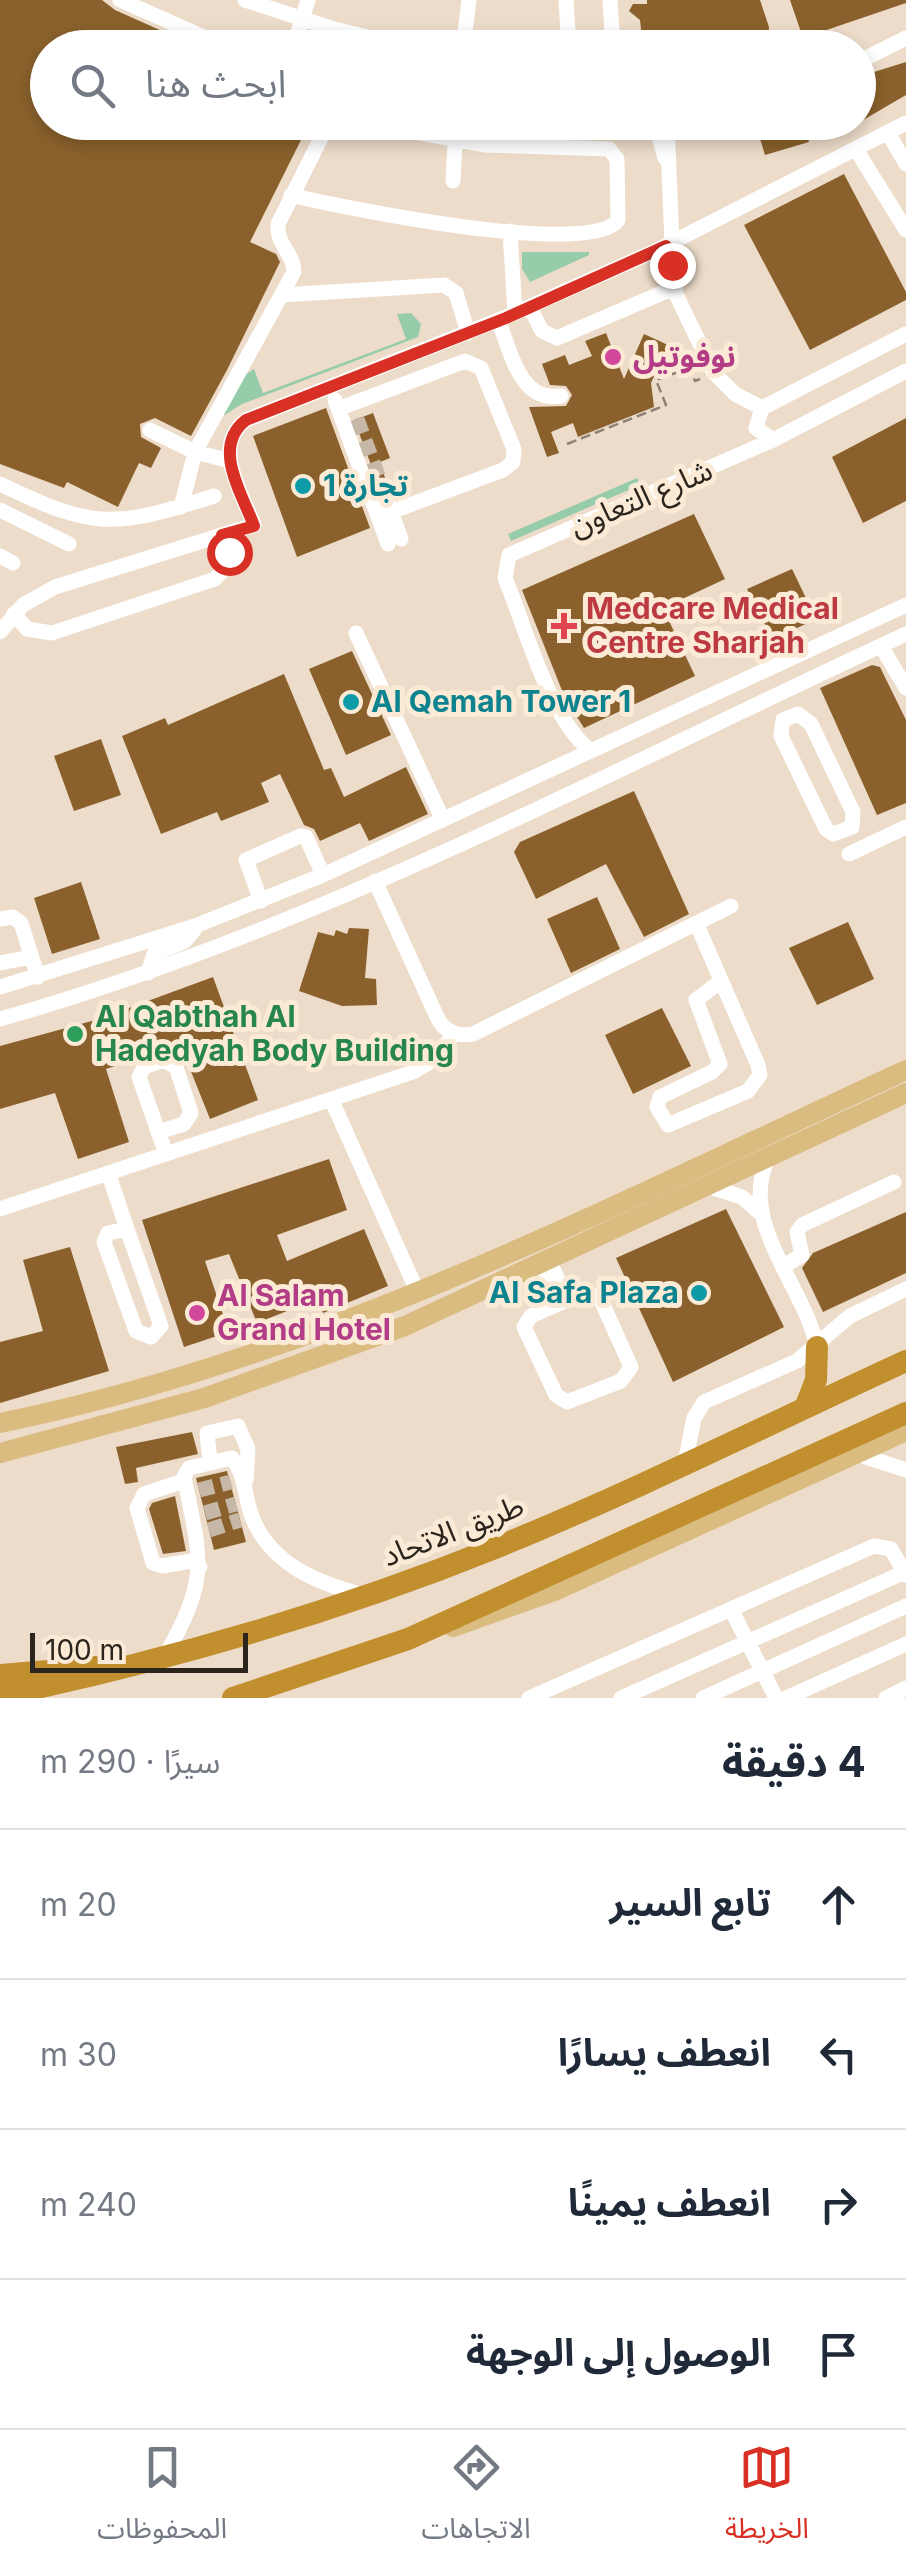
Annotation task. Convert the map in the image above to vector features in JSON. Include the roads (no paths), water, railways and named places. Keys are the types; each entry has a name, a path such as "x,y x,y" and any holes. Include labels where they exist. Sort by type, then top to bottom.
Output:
{"highway":[{"path":"805,1408 816,1380 817,1346"},
{"name":"طريق الاتحاد","path":"0,1696 118,1671 367,1596 520,1538 906,1361"},
{"path":"234,1698 292,1689 906,1413"},
{"path":"0,1675 78,1666 118,1671"}],"main road":[{"path":"0,1424 70,1409 236,1362 418,1293 906,1070"},
{"path":"0,1452 148,1415 272,1376 389,1333 906,1094"},
{"path":"408,1639 528,1602 906,1432"}],"street":[{"path":"120,0 151,7 195,30"},
{"path":"245,0 342,30"},
{"path":"299,30 308,0"},
{"path":"465,30 469,0"},
{"path":"566,0 568,30"},
{"path":"610,0 612,30"},
{"path":"876,53 906,38"},
{"path":"876,140 906,123"},
{"path":"888,133 906,164"},
{"path":"181,507 196,452 295,267 277,235 290,194 319,140"},
{"path":"290,194 406,219 510,231 601,233 612,229 620,214 615,155 604,147 512,147 446,140"},
{"path":"660,140 666,162"},
{"path":"667,140 664,247 676,287 714,373 735,394 762,408"},
{"path":"0,632 14,614 55,587 254,526 230,462 230,441 241,424 512,314 664,247 875,140"},
{"path":"453,181 455,142"},
{"path":"857,150 906,230"},
{"path":"510,231 512,314 525,384 537,394 559,392"},
{"path":"281,296 444,285 456,293 468,332"},
{"path":"512,314 556,338 676,287"},
{"path":"774,440 756,428 762,408 906,334"},
{"path":"349,410 469,361 483,373 513,445 514,458 507,468 391,512"},
{"name":"شارع التعاون","path":"591,751 576,739 562,714 506,578 509,555 774,440 906,371"},
{"path":"337,384 395,542 384,492"},
{"path":"150,430 196,452 230,462"},
{"path":"0,484 88,520 130,521 214,496"},
{"path":"2,515 69,544"},
{"path":"14,614 33,632 52,633 215,579 230,562 222,535"},
{"path":"0,987 195,926 324,875 906,605"},
{"path":"356,633 443,820"},
{"path":"0,1019 148,974 375,881 906,634"},
{"path":"881,646 904,681"},
{"path":"789,688 798,714 811,724 853,812 852,827 845,833 832,834 826,829 780,736 783,720 798,714"},
{"path":"849,854 906,827"},
{"path":"260,901 246,860 300,836 306,837 324,875"},
{"path":"375,881 438,1018 454,1034 473,1034 731,906"},
{"path":"0,919 19,920 38,977"},
{"path":"696,925 722,981 758,1065 759,1080 748,1092 668,1124 657,1107 660,1097 716,1070 720,1064 696,1000 722,981"},
{"path":"148,974 150,957 188,938 195,926"},
{"path":"0,963 31,957"},
{"path":"0,1210 424,1067 454,1034"},
{"path":"158,1132 184,1124 191,1114 176,1067 164,1060 144,1067 139,1077 158,1132 166,1154"},
{"path":"332,1101 418,1293"},
{"path":"769,1156 759,1190 762,1215 817,1346"},
{"path":"109,1174 160,1324 160,1332 151,1337 136,1331 104,1242 108,1234 127,1228"},
{"path":"784,1266 802,1255 797,1232 802,1225 894,1182"},
{"path":"707,1186 742,1197 762,1215"},
{"path":"543,1265 560,1303"},
{"path":"684,1463 694,1418 704,1402 790,1365 850,1316 906,1289"},
{"path":"586,1292 600,1298 630,1362 629,1373 621,1381 571,1402 558,1399 524,1327 532,1316 560,1303 586,1292"},
{"path":"210,1462 207,1433 229,1425 241,1428 248,1456 242,1499"},
{"path":"857,1454 906,1470"},
{"path":"164,1658 191,1607 200,1567 203,1532 186,1470 210,1462 232,1458 242,1499 269,1545 295,1569 326,1585 367,1596"},
{"path":"190,1488 144,1494 137,1508 153,1562 162,1566 192,1561 200,1567"},
{"path":"529,1698 874,1546 890,1549 906,1574 620,1698"},
{"path":"703,1698 906,1606"},
{"path":"732,1611 776,1698"},
{"path":"786,1698 906,1644"},
{"path":"886,1698 906,1688"}],"tunnel":[{"path":"357,419 384,492"},
{"path":"199,1490 231,1482"},
{"path":"205,1513 236,1504"},
{"path":"209,1530 240,1520"}],"place":[{"name":"نوفوتيل","path":"613,357"},
{"name":"تجارة 1","path":"303,486"},
{"name":"Medcare Medical Centre Sharjah","path":"564,626"},
{"name":"Al Qemah Tower 1","path":"351,702"},
{"name":"Al Qabthah Al Hadedyah Body Building","path":"75,1034"},
{"name":"Al Safa Plaza","path":"699,1293"},
{"name":"Al Salam Grand Hotel","path":"197,1313"}]}
